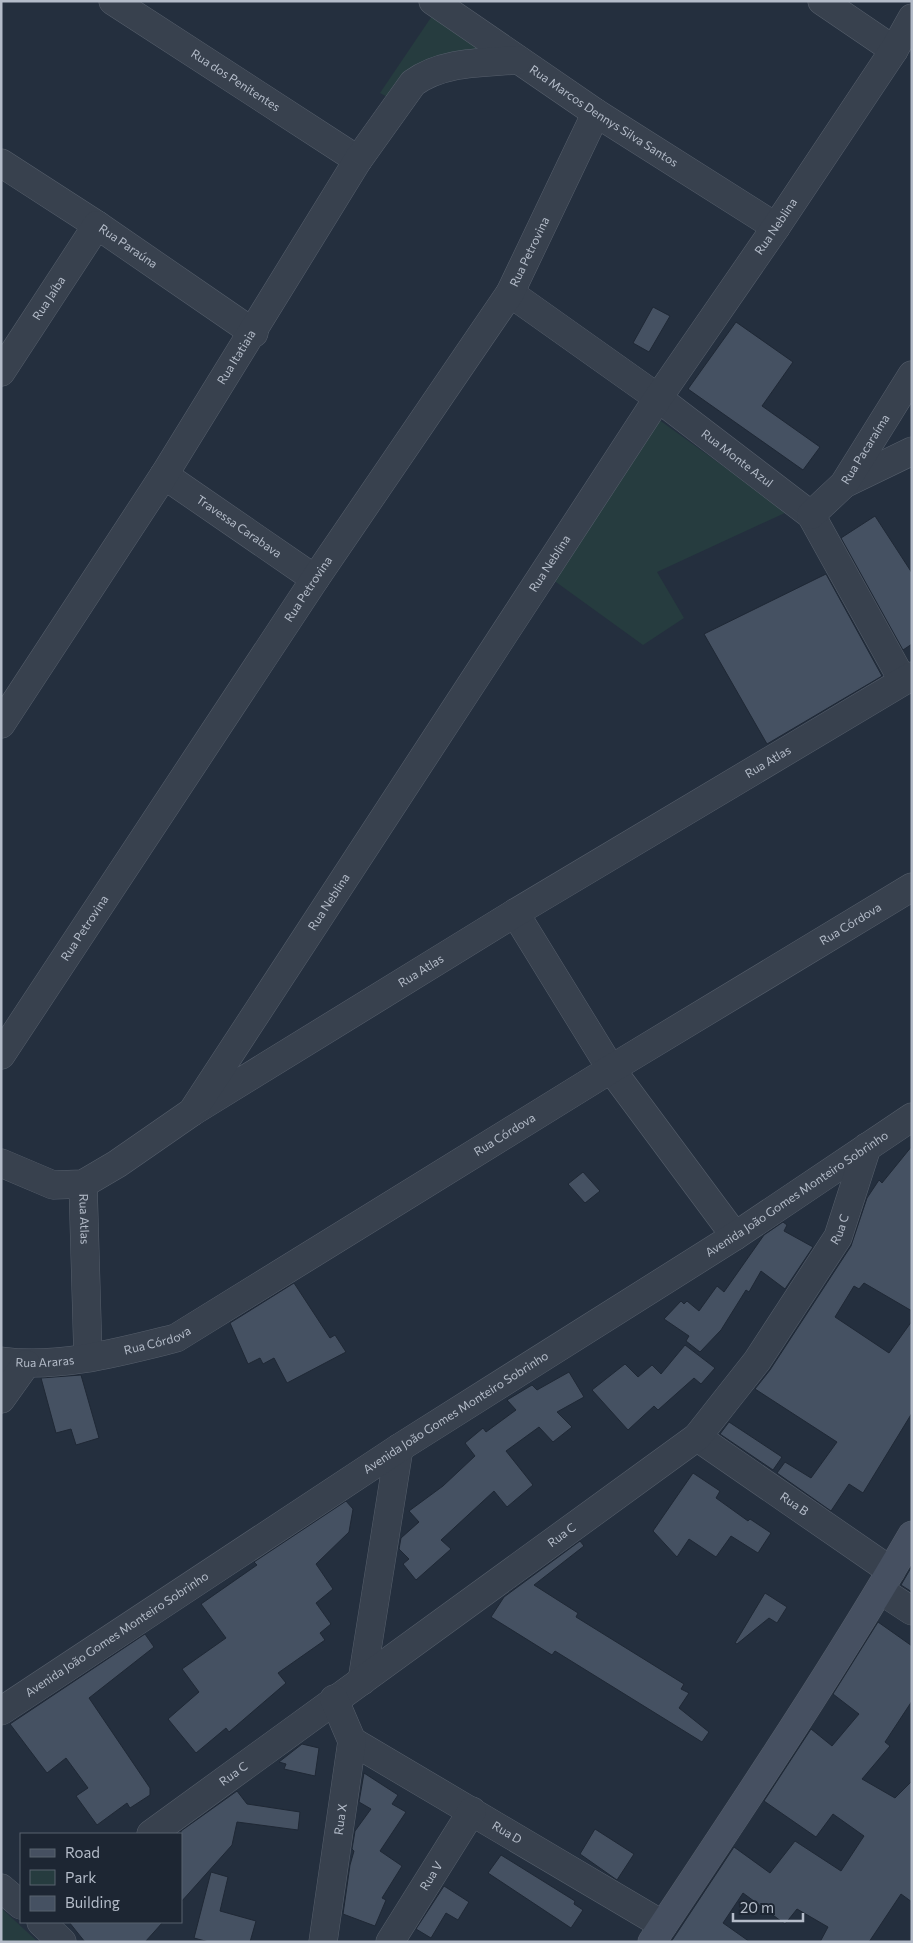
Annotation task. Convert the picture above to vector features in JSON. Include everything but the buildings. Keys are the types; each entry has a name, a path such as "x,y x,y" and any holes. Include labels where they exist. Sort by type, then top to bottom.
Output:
{"main road":[{"path":"657,1934 757,1783 912,1535"}],"street":[{"name":"Rua dos Penitentes","path":"112,1 358,160"},
{"name":"Rua Marcos Dennys Silva Santos","path":"433,1 596,113 776,227"},
{"path":"822,1 894,50"},
{"name":"Rua Neblina","path":"192,1112 658,398 776,227 894,50 912,18"},
{"name":"Rua Itatiaia","path":"1,724 164,475 254,333 358,160 413,83 426,74 446,66 518,60"},
{"name":"Rua Petrovina","path":"1,1055 315,578 510,293 596,113"},
{"name":"Rua Paraúna","path":"1,162 97,225 254,333"},
{"name":"Rua Jaíba","path":"1,372 97,225"},
{"name":"Rua Monte Azul","path":"510,293 658,398 811,515 908,678"},
{"name":"Rua Pacaraíma","path":"811,515 844,484 912,375"},
{"path":"844,484 912,451"},
{"name":"Travessa Carabava","path":"164,475 315,578"},
{"name":"Rua Atlas","path":"88,1357 83,1184 117,1164 192,1112 514,913 908,678"},
{"name":"Rua Córdova","path":"88,1357 126,1351 176,1338 611,1069 912,888"},
{"path":"514,913 611,1069 734,1236"},
{"name":"Avenida João Gomes Monteiro Sobrinho","path":"1,1711 399,1448 734,1236 912,1117"},
{"name":"Rua C","path":"152,1833 334,1699 362,1681 697,1437 757,1361 838,1237 867,1148"},
{"path":"1,1163 53,1185 83,1184"},
{"name":"Rua Araras","path":"14,1363 88,1357"},
{"path":"1,1399 14,1363"},
{"name":"Rua B","path":"697,1437 885,1580 912,1611"},
{"path":"362,1681 399,1448"},
{"path":"334,1699 352,1741"},
{"name":"Rua D","path":"352,1741 472,1812 657,1934"},
{"name":"Rua X","path":"323,1942 352,1741"},
{"name":"Rua V","path":"390,1942 472,1812"},
{"path":"1,1888 20,1904"},
{"path":"42,1923 62,1942"}],"green space":[{"path":"432,16 493,55 391,99 380,93"},
{"path":"658,419 787,512 657,572 684,618 643,645 549,577"},
{"path":"1,1908 38,1942 1,1942"}]}
